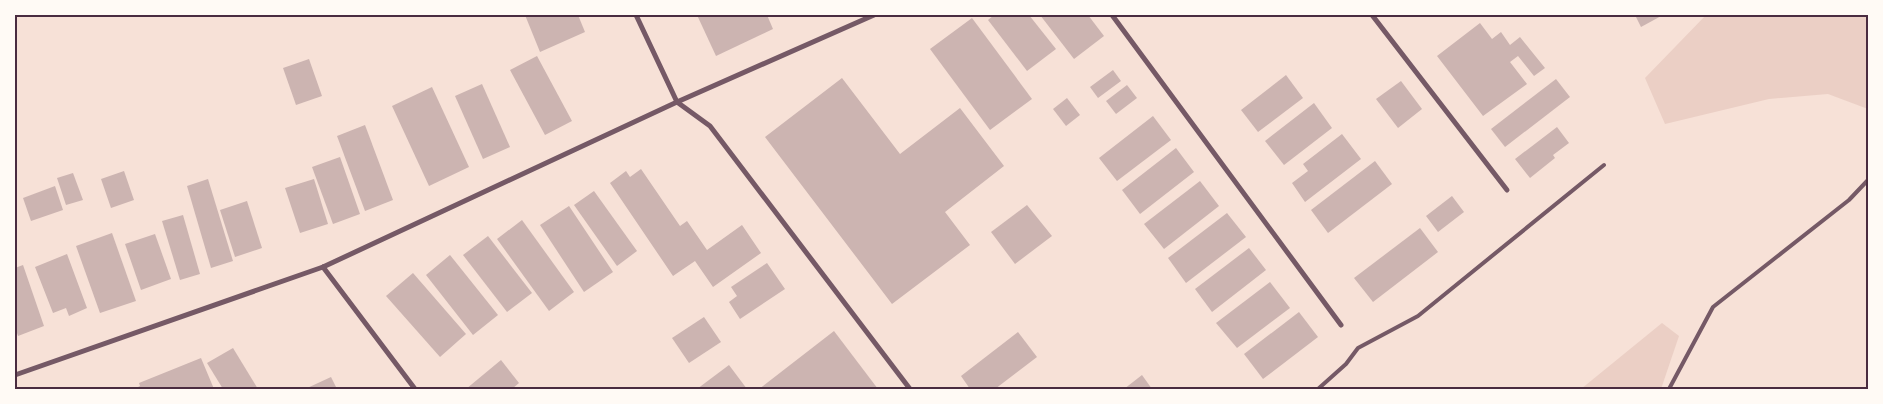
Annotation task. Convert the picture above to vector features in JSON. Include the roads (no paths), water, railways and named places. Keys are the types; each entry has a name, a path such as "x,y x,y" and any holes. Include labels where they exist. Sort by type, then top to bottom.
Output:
{"street":[{"path":"636,15 677,102 710,126 910,389"},
{"path":"15,375 323,266 677,102 874,15"},
{"path":"1112,15 1341,325"},
{"path":"1372,15 1507,190"},
{"path":"323,266 415,389"}],"lane":[{"path":"1318,389 1346,364 1358,348 1418,316 1604,165"},
{"path":"1669,389 1712,307 1849,200 1868,180"}]}
